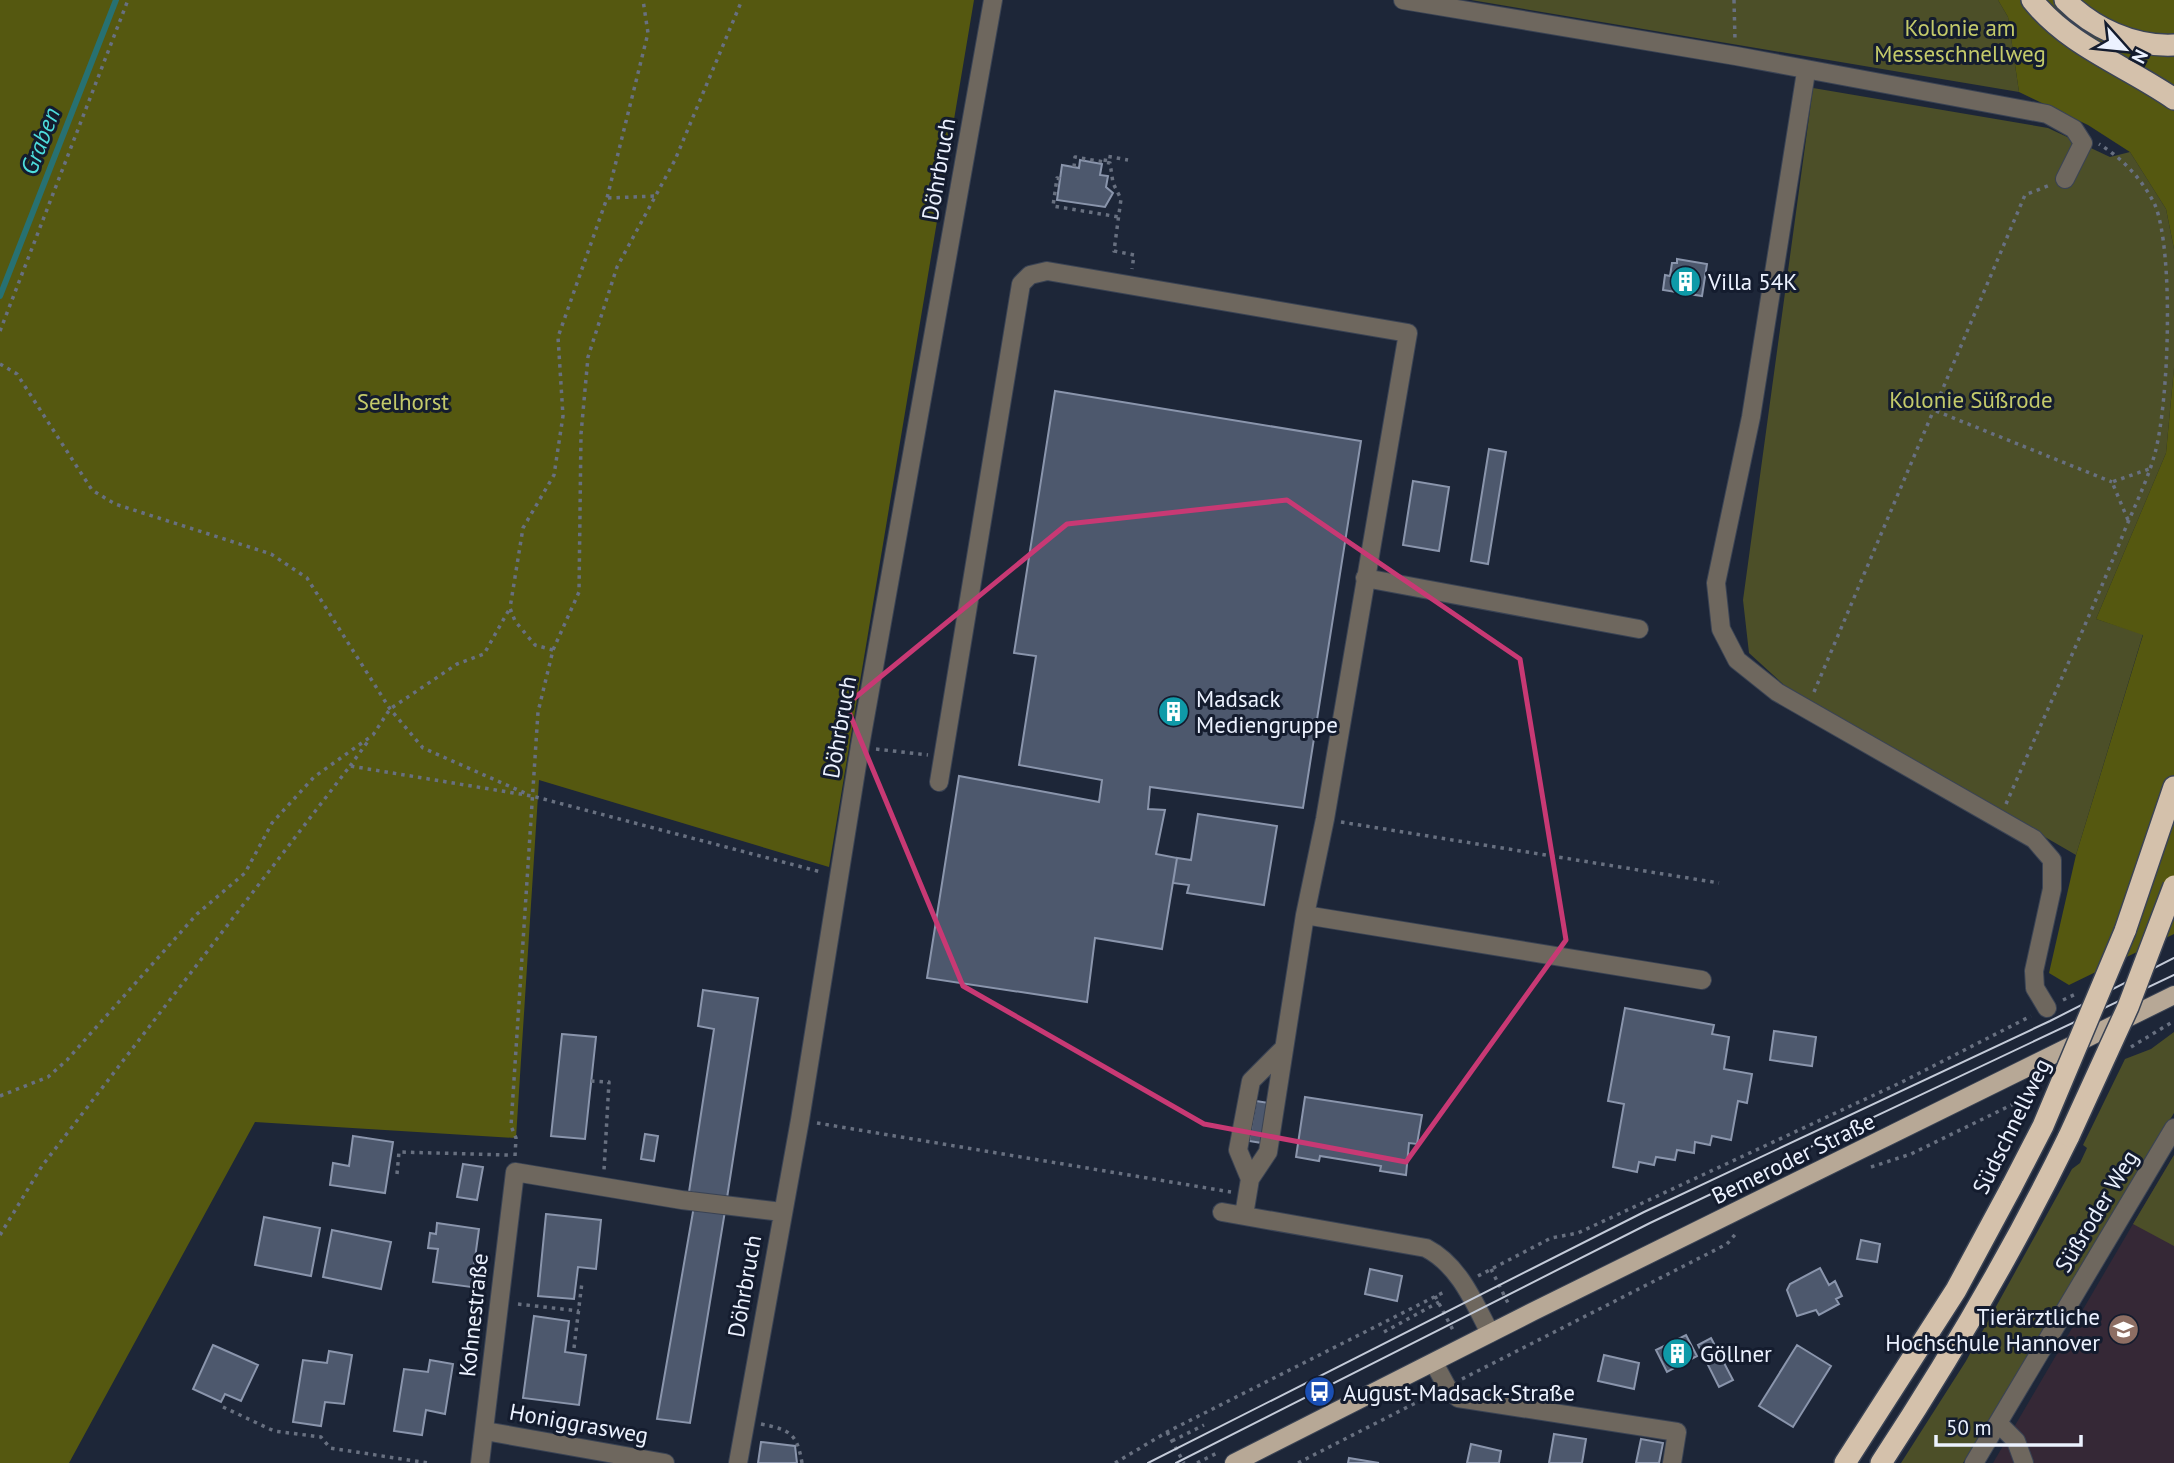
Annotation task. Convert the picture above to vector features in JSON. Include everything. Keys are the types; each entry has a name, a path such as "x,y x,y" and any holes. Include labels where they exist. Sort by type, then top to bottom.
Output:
{"highway":[{"path":"2032,0 2058,28 2078,43 2174,99"},
{"path":"2064,0 2098,26 2121,36 2174,46"},
{"name":"Südschnellweg","path":"1845,1463 1956,1290 2043,1126 2125,931 2174,788"},
{"path":"1881,1463 1980,1304 2038,1200 2128,1007 2174,886"}],"main road":[{"name":"Bemeroder Straße","path":"1234,1463 2174,995"}],"street":[{"name":"Döhrbruch","path":"738,1463 800,1120 860,746 993,0"},
{"path":"1403,0 1735,56 1806,72 2047,114 2074,129 2083,143 2065,179"},
{"path":"1806,72 1751,417 1716,583 1721,629 1737,660 1777,692 2034,839 2052,860 2052,889 2034,971 2035,988 2047,1008"},
{"path":"940,782 1021,284 1030,275 1047,271 1408,333 1325,819 1305,915 1268,1152 1248,1187 1244,1215"},
{"path":"1365,578 1639,629"},
{"path":"1305,915 1702,980"},
{"path":"1248,1187 1238,1150 1251,1081 1283,1049"},
{"name":"Süßroder Weg","path":"1975,1463 2174,1128"},
{"path":"515,1163 603,1187 782,1212"},
{"name":"Kohnestraße","path":"480,1463 515,1163"},
{"path":"1222,1212 1426,1248 1438,1254 1464,1283 1490,1334"},
{"path":"1434,1363 1447,1387 1458,1398 1676,1432 1672,1463"},
{"path":"1998,1423 2016,1441 2024,1463"},
{"name":"Honiggrasweg","path":"485,1431 665,1463"}],"path":[{"path":"0,331 128,0"},
{"path":"0,1235 42,1166 350,766 390,709 457,664 485,654 510,607 523,528 554,475 563,416 558,337 607,198 648,33 643,0"},
{"path":"397,1174 399,1152 515,1163 516,1138 511,1126 538,712 553,650 579,592 577,525 588,357 617,267 696,112 742,0"},
{"path":"1734,0 1735,56"},
{"path":"2000,818 2093,609 2149,469 2160,425 2166,357 2166,249 2155,206 2126,163 2097,143 2083,143"},
{"path":"1105,162 1106,156 1128,160"},
{"path":"1074,167 1075,157 1110,163 1113,183 1121,199 1114,251 1134,255 1129,285"},
{"path":"1060,178 1057,178 1053,206 1119,217"},
{"path":"1807,710 1936,411 2025,195 2065,179"},
{"path":"607,198 655,196"},
{"path":"0,364 17,374 92,489 115,504 271,554 307,578 390,709 423,748 532,796"},
{"path":"1936,411 2112,482 2149,469"},
{"path":"2112,482 2128,520"},
{"path":"510,607 515,621 535,645 553,650"},
{"path":"0,1096 48,1077 67,1060 197,914 245,873 272,823 314,778 375,732"},
{"path":"860,746 944,757"},
{"path":"350,766 532,796 840,877"},
{"path":"1325,819 1719,883"},
{"path":"1115,1463 1167,1432 1551,1238 1578,1233 1902,1082 2082,991"},
{"path":"2120,1053 2174,1021"},
{"path":"591,1081 610,1082 603,1187"},
{"path":"1864,1169 1911,1154 2037,1092"},
{"path":"800,1120 1248,1187"},
{"path":"1298,1463 1727,1244"},
{"path":"574,1348 582,1282"},
{"path":"500,1302 579,1311"},
{"path":"1384,1332 1438,1302"},
{"path":"223,1407 274,1431 321,1437 330,1448 428,1463"},
{"path":"745,1421 785,1429 799,1442 802,1463"},
{"path":"1172,1441 1204,1425"},
{"path":"1167,1432 1184,1463"},
{"path":"1198,1463 1219,1452"}],"highlighted area":[{"path":"1287,500 1520,659 1566,940 1406,1162 1204,1124 963,986 846,705 1067,524"}],"shaded area":[{"name":"Tierärztliche Hochschule Hannover","path":"2174,1155 2174,1463 1993,1463 2133,1224"}],"green space":[{"name":"Seelhorst","path":"0,0 974,0 829,867 539,780 516,1138 255,1122 69,1463 0,1463"},
{"name":"Kolonie am Messeschnellweg","path":"1471,0 1998,0 2008,17 2019,92"},
{"path":"1998,0 2174,0 2174,249 2166,209 2130,152 2088,125 2019,92 2008,17"},
{"name":"Kolonie Süßrode","path":"1813,88 2048,128 2110,157 2130,152 2166,209 2174,249 2174,368 2166,453 2096,619 2143,634 2076,855 1784,685 1749,653 1743,600"},
{"path":"2174,368 2174,934 2069,985 2049,973 2076,855 2143,635 2096,619 2166,453"},
{"path":"2174,1032 2174,1113 1963,1463 1901,1463 1966,1361 2072,1169 2080,1163 2087,1148 2083,1145 2125,1059 2151,1049"},
{"path":"2174,1155 2174,1246 2133,1224"}],"building":[{"path":"1080,160 1102,164 1100,175 1108,176 1106,187 1113,193 1105,207 1057,200 1062,165 1079,168"},
{"name":"Villa 54K","path":"1677,259 1707,264 1702,296 1663,290 1665,275 1670,276 1672,263 1677,263"},
{"name":"Madsack Mediengruppe","path":"1055,391 1361,441 1303,808 1150,787 1148,809 1165,810 1156,854 1177,858 1162,949 1095,938 1087,1002 927,978 959,776 1099,802 1102,780 1019,765 1036,656 1014,653"},
{"path":"1489,449 1506,452 1488,564 1471,561"},
{"path":"1413,481 1449,487 1439,551 1403,545"},
{"path":"1198,814 1277,826 1264,905 1187,893 1189,885 1173,883 1177,858 1191,860"},
{"path":"703,990 758,998 727,1198 689,1192 714,1029 698,1026"},
{"path":"1625,1008 1714,1025 1712,1034 1729,1037 1724,1069 1752,1074 1747,1103 1738,1101 1731,1140 1712,1136 1710,1145 1695,1142 1694,1153 1677,1150 1675,1160 1656,1157 1654,1165 1639,1162 1637,1172 1613,1167 1624,1104 1608,1101"},
{"path":"1774,1031 1816,1037 1812,1066 1770,1060"},
{"path":"562,1034 596,1037 585,1139 551,1136"},
{"path":"1305,1097 1422,1115 1417,1144 1409,1143 1406,1175 1380,1171 1381,1166 1320,1156 1319,1161 1296,1157"},
{"path":"1256,1101 1269,1103 1262,1143 1249,1141"},
{"path":"645,1134 658,1136 654,1161 641,1159"},
{"path":"353,1136 393,1142 385,1193 330,1185 333,1163 349,1166"},
{"path":"463,1164 483,1167 477,1200 457,1197"},
{"path":"694,1206 725,1211 690,1423 657,1419"},
{"path":"546,1214 601,1220 596,1269 578,1267 574,1299 538,1296"},
{"path":"264,1217 320,1228 311,1276 255,1265"},
{"path":"437,1223 479,1229 471,1287 433,1282 438,1249 428,1248 430,1233 436,1234"},
{"path":"332,1230 391,1242 381,1289 323,1277"},
{"path":"1861,1240 1880,1244 1877,1262 1857,1259"},
{"path":"1820,1268 1829,1285 1835,1281 1842,1296 1836,1299 1839,1304 1819,1315 1816,1310 1797,1316 1787,1290 1790,1284"},
{"path":"1370,1269 1402,1276 1397,1301 1365,1294"},
{"path":"534,1316 569,1321 565,1352 586,1355 579,1405 523,1398"},
{"name":"Göllner","path":"1686,1335 1697,1356 1667,1372 1656,1350"},
{"path":"1711,1338 1733,1380 1719,1387 1698,1345"},
{"path":"213,1345 258,1365 241,1401 225,1394 221,1402 193,1389"},
{"path":"1797,1345 1831,1366 1793,1427 1759,1406"},
{"path":"329,1351 352,1355 344,1404 325,1402 321,1426 293,1422 303,1360 327,1363"},
{"path":"1604,1355 1639,1363 1634,1389 1598,1381"},
{"path":"430,1360 453,1364 445,1414 426,1410 422,1435 394,1431 404,1369 428,1372"},
{"path":"1554,1434 1586,1439 1582,1463 1549,1463"},
{"path":"1641,1439 1663,1443 1659,1463 1636,1463"},
{"path":"761,1442 795,1446 797,1463 758,1463"},
{"path":"1471,1444 1501,1451 1499,1463 1467,1463"},
{"path":"1349,1458 1379,1463 1348,1463"}],"waterway":[{"name":"Graben","path":"0,296 116,0"}],"tram line":[{"path":"1148,1463 1644,1212 2050,1021 2174,958"},
{"path":"1176,1463 1650,1223 2174,975"}],"place":[{"name":"Villa 54K","path":"1685,281"},
{"name":"Madsack Mediengruppe","path":"1173,711"},
{"name":"Tierärztliche Hochschule Hannover","path":"2123,1329"},
{"name":"Göllner","path":"1677,1353"},
{"name":"August-Madsack-Straße","path":"1320,1392"}]}
